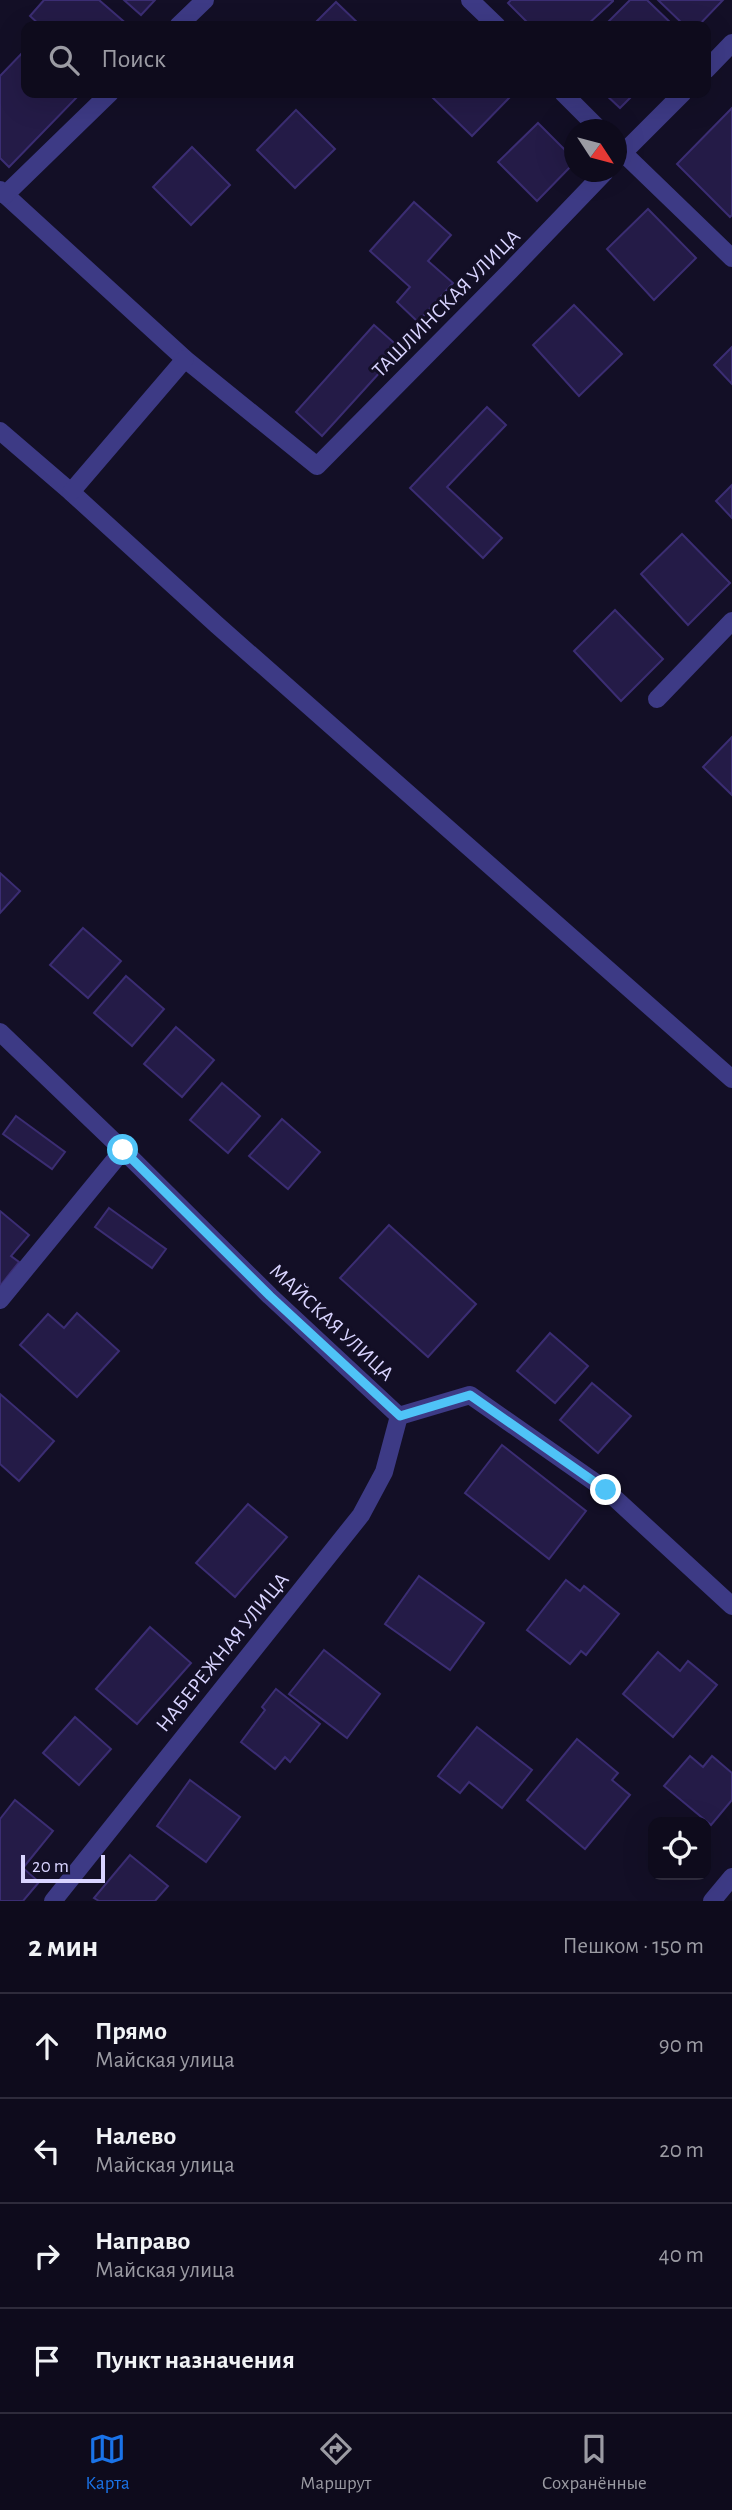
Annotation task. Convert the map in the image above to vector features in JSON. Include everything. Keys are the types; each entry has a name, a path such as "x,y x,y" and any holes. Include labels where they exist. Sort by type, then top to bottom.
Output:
{"street":[{"path":"183,21 205,0"},
{"path":"470,0 491,21"},
{"path":"711,64 732,43"},
{"path":"71,492 185,359 3,193 105,98"},
{"path":"568,98 589,119"},
{"path":"627,146 678,98"},
{"path":"627,160 732,258"},
{"name":"ТАШЛИНСКАЯ УЛИЦА","path":"185,359 317,466 595,182"},
{"path":"0,431 732,1079"},
{"path":"657,699 732,621"},
{"name":"МАЙСКАЯ УЛИЦА","path":"0,1032 270,1296 400,1416"},
{"path":"0,1300 123,1150"},
{"path":"400,1416 470,1395 606,1490 732,1606"},
{"name":"НАБЕРЕЖНАЯ УЛИЦА","path":"52,1901 360,1515 384,1472 400,1416"},
{"path":"712,1901 732,1877"}],"building":[{"path":"44,0 99,0 123,21 36,21 30,16"},
{"path":"124,0 155,0 141,15"},
{"path":"511,0 613,0 591,21 526,21 508,3"},
{"path":"630,0 647,0 669,21 609,21"},
{"path":"658,0 723,0 703,21 680,21"},
{"path":"336,2 356,21 317,21"},
{"path":"21,54 21,98 76,98 9,167 0,158 0,76"},
{"path":"433,98 509,98 472,136"},
{"path":"609,98 630,98 620,108"},
{"path":"732,108 732,215 730,217 677,164"},
{"path":"296,110 335,149 295,188 257,150"},
{"path":"538,123 564,149 564,173 537,201 498,162"},
{"path":"192,147 230,185 191,225 153,187"},
{"path":"414,202 451,235 428,261 453,283 418,322 397,302 410,287 370,251"},
{"path":"648,209 696,258 654,300 607,249"},
{"path":"574,305 622,354 579,396 533,345"},
{"path":"374,325 401,349 322,436 296,412"},
{"path":"732,347 732,384 714,365"},
{"path":"487,407 506,425 447,487 502,538 483,558 410,488"},
{"path":"732,485 732,518 716,501"},
{"path":"682,534 730,583 688,625 641,574"},
{"path":"615,610 663,659 621,701 574,651"},
{"path":"732,737 732,795 703,767"},
{"path":"0,873 20,891 0,913"},
{"path":"83,928 121,961 88,998 50,965"},
{"path":"126,976 164,1009 132,1046 94,1013"},
{"path":"176,1027 214,1060 182,1097 144,1064"},
{"path":"222,1083 260,1116 228,1153 190,1120"},
{"path":"16,1116 65,1152 52,1169 3,1134"},
{"path":"282,1119 320,1152 288,1189 249,1156"},
{"path":"109,1208 166,1249 152,1268 95,1227"},
{"path":"0,1211 29,1235 11,1256 19,1262 0,1286"},
{"path":"389,1225 476,1304 428,1357 340,1278"},
{"path":"77,1313 119,1351 77,1397 20,1345 48,1314 64,1328"},
{"path":"550,1333 588,1366 555,1403 517,1371"},
{"path":"592,1383 631,1416 598,1453 560,1420"},
{"path":"0,1394 54,1441 19,1481 0,1464"},
{"path":"502,1445 586,1511 549,1559 465,1493"},
{"path":"248,1504 287,1537 235,1597 196,1563"},
{"path":"419,1576 484,1623 450,1670 385,1624"},
{"path":"566,1580 580,1591 584,1586 619,1614 586,1655 581,1651 570,1664 527,1630"},
{"path":"150,1627 191,1663 137,1724 96,1689"},
{"path":"324,1650 380,1694 347,1738 289,1694"},
{"path":"658,1652 680,1671 688,1661 717,1685 673,1737 623,1694"},
{"path":"276,1689 320,1724 290,1762 285,1757 275,1769 241,1742 265,1710 262,1707"},
{"path":"75,1717 111,1749 79,1785 43,1753"},
{"path":"477,1727 532,1770 502,1808 469,1782 460,1793 438,1776"},
{"path":"577,1739 618,1773 612,1780 630,1795 585,1849 527,1800"},
{"path":"690,1756 703,1767 712,1756 732,1773 732,1800 711,1825 711,1817 701,1817 664,1786"},
{"path":"190,1780 240,1817 206,1862 157,1826"},
{"path":"15,1800 53,1831 23,1868 39,1882 23,1901 0,1901 0,1819"},
{"path":"130,1855 168,1886 155,1901 99,1901 94,1898"}],"route":[{"path":"123,1150 270,1296 400,1416 470,1395 606,1490"}]}
